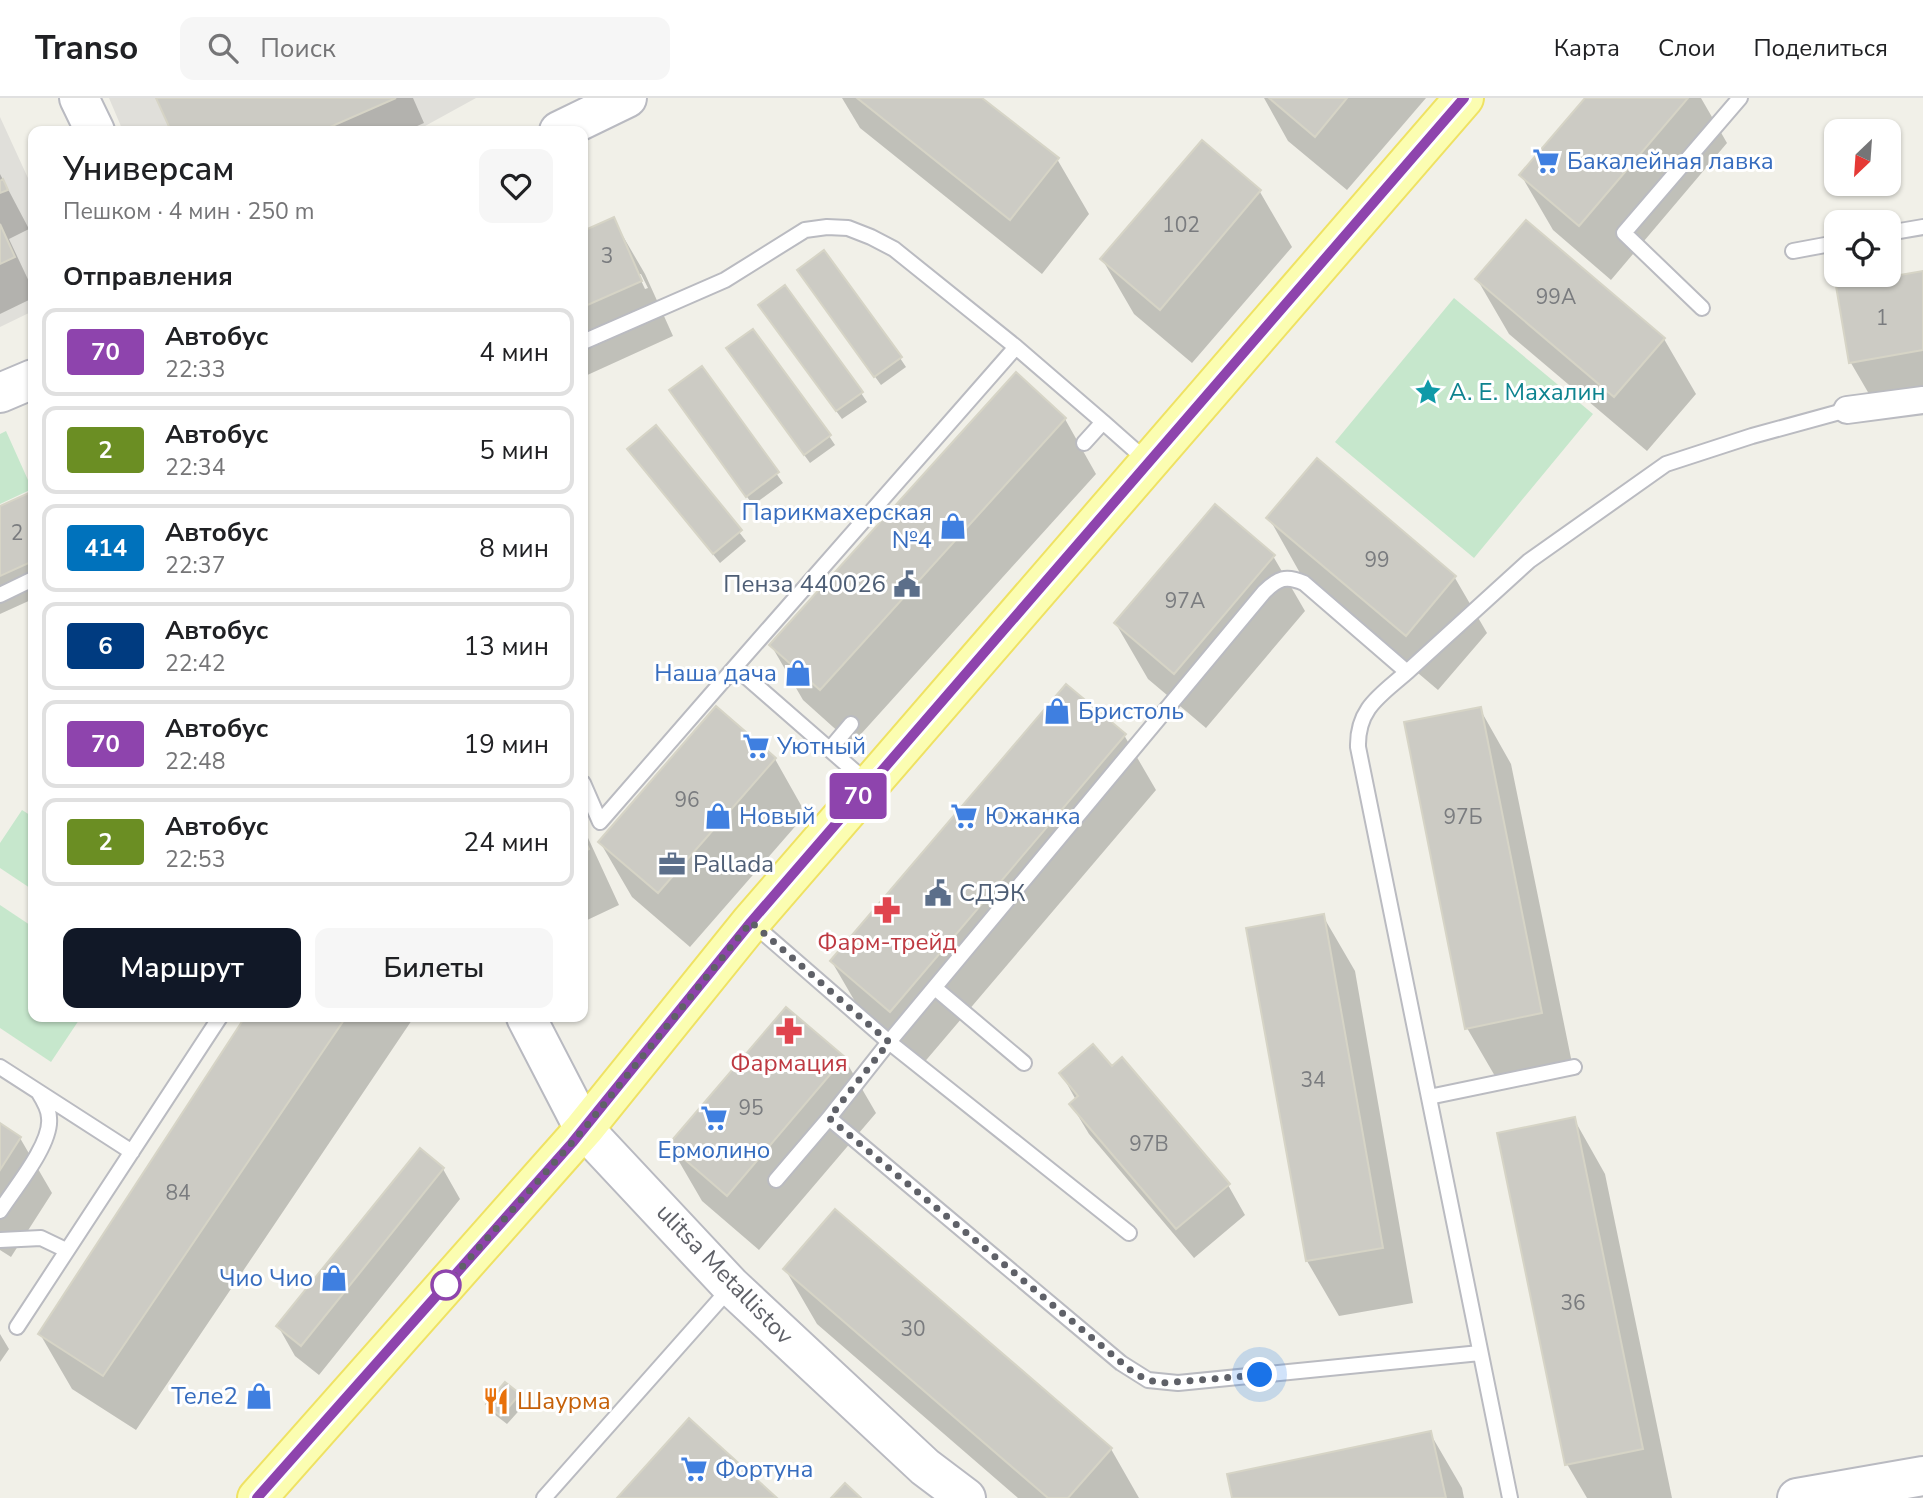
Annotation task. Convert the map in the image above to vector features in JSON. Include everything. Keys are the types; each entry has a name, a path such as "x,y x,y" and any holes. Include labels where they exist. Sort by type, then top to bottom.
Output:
{"main road":[{"path":"257,1498 584,1129 751,922 1464,98"}],"street":[{"path":"79,98 93,126"},
{"path":"568,126 627,98"},
{"path":"1847,410 1923,400"},
{"name":"ulitsa Metallistov","path":"529,1022 584,1129 731,1286 925,1467 966,1498"},
{"path":"1797,1498 1923,1476"}],"lane":[{"path":"1702,308 1624,233 1740,98"},
{"path":"1901,230 1923,226"},
{"path":"588,340 725,280 805,230 827,227 848,229 894,249 1016,347 1149,461"},
{"path":"1793,251 1824,245"},
{"path":"588,794 600,822 1016,347"},
{"path":"1510,1498 1358,747 1360,723 1370,705 1529,561 1666,464 1752,436 1847,410"},
{"path":"1084,443 1103,422"},
{"path":"776,1180 1275,581 1284,577 1304,583 1407,672"},
{"path":"0,594 28,581"},
{"path":"735,667 869,784"},
{"path":"830,749 851,724"},
{"path":"751,922 889,1042 1129,1233"},
{"path":"935,988 1024,1063"},
{"path":"17,1327 217,1022"},
{"path":"0,1067 132,1152"},
{"path":"1429,1097 1574,1067"},
{"path":"0,1211 47,1136 50,1120 38,1091"},
{"path":"829,1118 1121,1363 1148,1380 1178,1383 1480,1353"},
{"path":"0,1240 41,1238 55,1242 66,1250"},
{"path":"544,1498 731,1286"}],"shaded area":[{"path":"109,98 476,98 425,126 121,126"},
{"path":"0,117 28,178 28,313 0,327"}],"green space":[{"path":"1454,298 1593,414 1474,558 1335,442"},
{"path":"6,431 28,480 28,491 0,504 0,434"},
{"path":"22,810 28,814 28,887 0,868 0,843"},
{"path":"0,905 28,924 28,1022 78,1022 51,1062 0,1028"}],"building":[{"path":"156,98 396,98 332,126 169,126"},
{"path":"857,98 982,98 1059,158 1010,220"},
{"path":"1269,98 1347,98 1315,137"},
{"path":"1585,98 1688,98 1579,226 1519,175"},
{"path":"1202,140 1261,190 1160,310 1100,259"},
{"path":"3,179 8,190 0,193 0,181"},
{"path":"614,217 642,281 588,305 588,229"},
{"path":"1526,220 1665,338 1614,397 1475,279"},
{"path":"0,224 15,257 0,264"},
{"path":"824,250 902,357 874,377 797,270"},
{"path":"1923,271 1923,350 1849,363 1836,287 1901,287 1901,275"},
{"path":"785,285 863,392 836,411 758,305"},
{"path":"753,329 831,435 804,455 726,348"},
{"path":"702,366 779,472 746,497 669,390"},
{"path":"1016,372 1066,418 820,690 769,645"},
{"path":"656,425 742,530 713,554 627,449"},
{"path":"1317,458 1456,576 1406,636 1266,518"},
{"path":"28,493 28,563 0,576 0,506"},
{"path":"1215,504 1275,555 1174,674 1114,623"},
{"path":"1066,684 1126,734 890,1012 830,961"},
{"path":"716,706 776,758 658,893 598,842"},
{"path":"1481,707 1542,1013 1465,1029 1404,722"},
{"path":"1324,914 1383,1248 1306,1261 1246,928"},
{"path":"786,1007 845,1057 727,1196 668,1145"},
{"path":"242,1022 343,1022 103,1376 38,1334"},
{"path":"1093,1044 1112,1066 1122,1057 1230,1184 1176,1229 1069,1104 1078,1096 1059,1073"},
{"path":"1575,1117 1643,1449 1565,1465 1497,1133"},
{"path":"0,1123 21,1137 0,1170"},
{"path":"420,1148 444,1168 301,1346 276,1326"},
{"path":"835,1209 1112,1448 1068,1498 1048,1498 783,1269"},
{"path":"505,1382 520,1394 501,1416 486,1404"},
{"name":"Фортуна","path":"689,1418 713,1440 777,1498 617,1498"},
{"path":"1431,1431 1446,1498 1232,1498 1227,1474"},
{"name":"Фортуна","path":"845,1483 861,1498 831,1498"}],"bus line":[{"name":"70","path":"257,1498 572,1143 751,922 1464,98"}],"place":[{"name":"Бакалейная лавка","path":"1546,161"},
{"name":"А. Е. Махалин","path":"1428,392"},
{"name":"Парикмахерская №4","path":"953,526"},
{"name":"Пенза 440026","path":"907,584"},
{"name":"Наша дача","path":"798,673"},
{"name":"Бристоль","path":"1057,711"},
{"name":"Уютный","path":"756,746"},
{"name":"Новый","path":"718,816"},
{"name":"Южанка","path":"964,816"},
{"name":"Pallada","path":"672,864"},
{"name":"СДЭК","path":"938,893"},
{"name":"Фарм-трейд","path":"887,910"},
{"name":"Фармация","path":"789,1031"},
{"name":"Ермолино","path":"714,1118"},
{"name":"Чио Чио","path":"334,1278"},
{"name":"Теле2","path":"259,1396"},
{"name":"Шаурма","path":"496,1401"},
{"name":"Фортуна","path":"694,1469"}],"route":[{"path":"446,1285 584,1129 751,922 889,1042 829,1118 1134,1373 1161,1383 1260,1375"}]}
